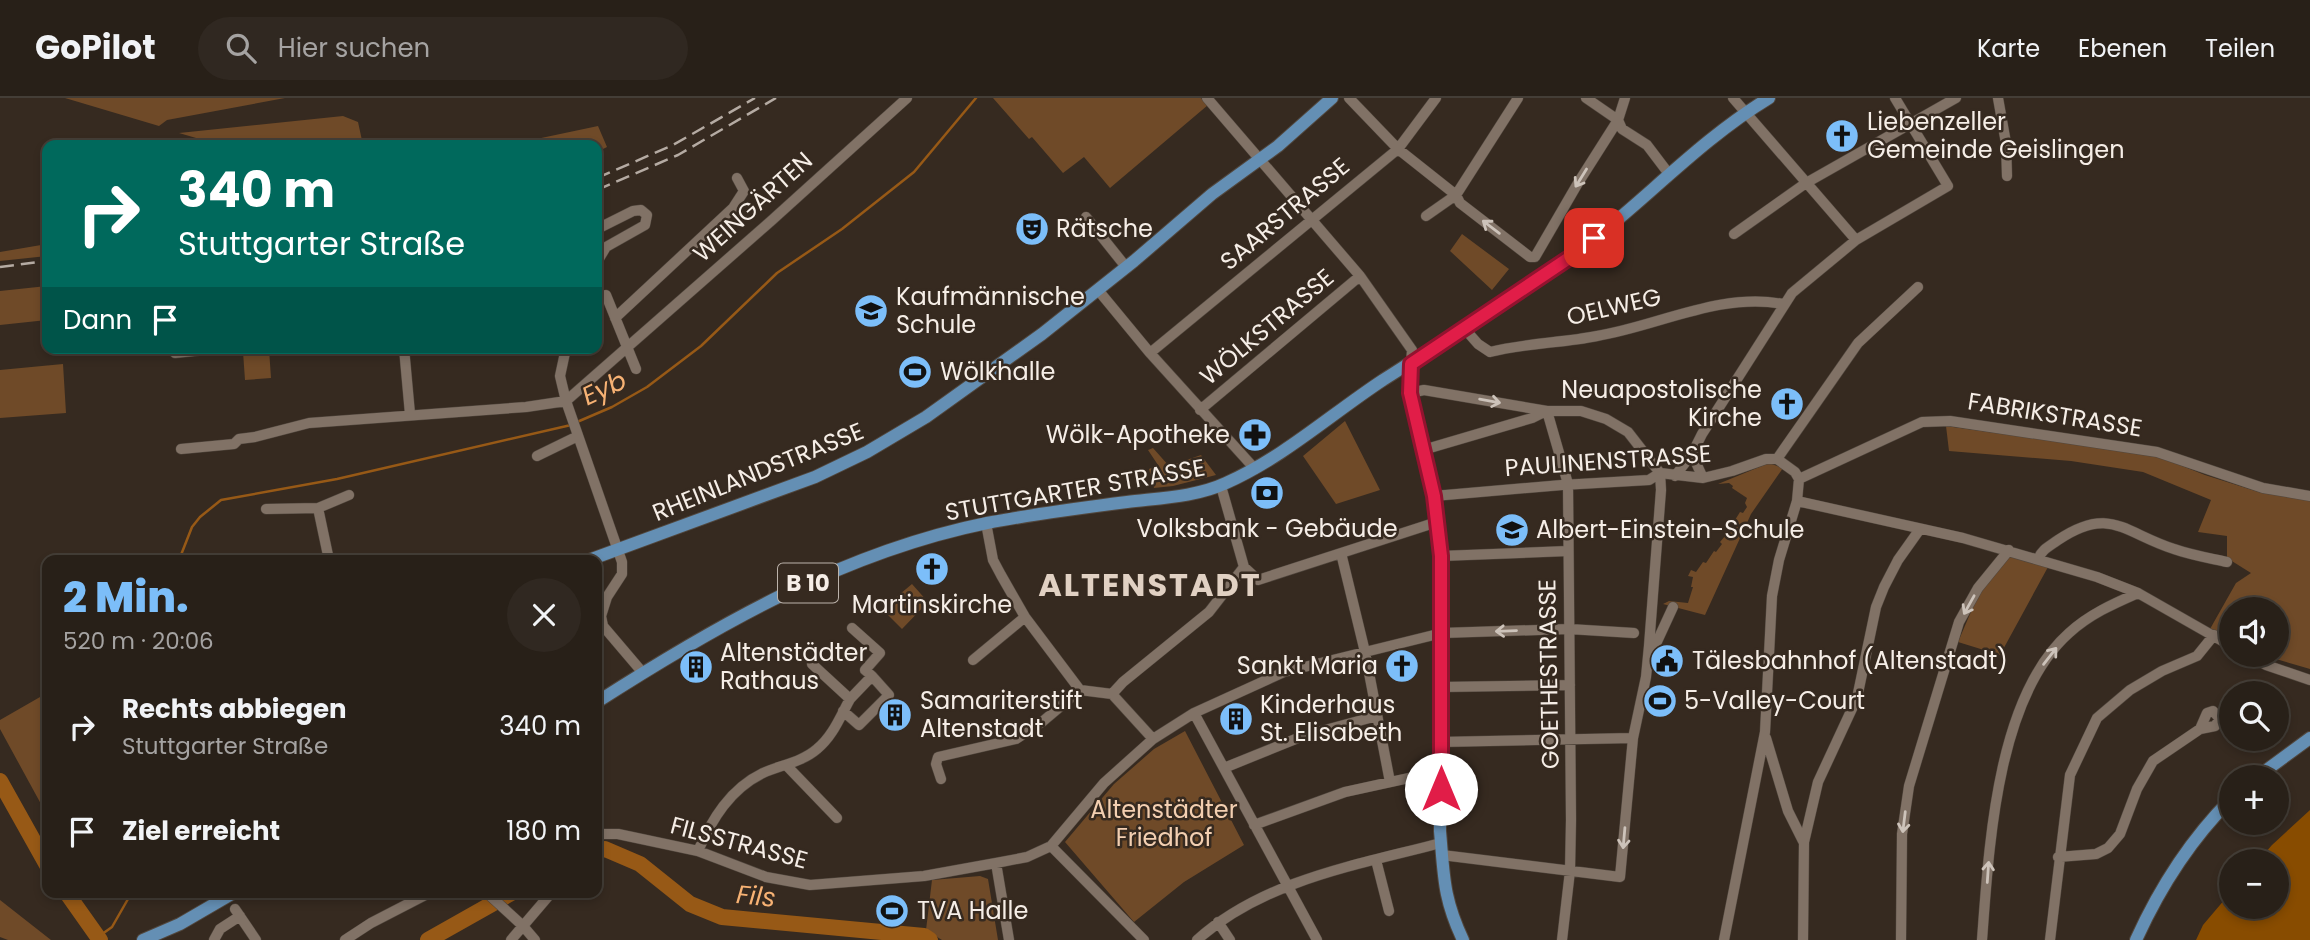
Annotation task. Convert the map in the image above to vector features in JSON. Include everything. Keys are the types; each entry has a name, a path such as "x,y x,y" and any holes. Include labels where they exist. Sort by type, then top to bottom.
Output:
{"main road":[{"name":"RHEINLANDSTRASSE","path":"602,556 803,481 867,452 926,417 987,376 1098,290 1332,98"},
{"name":"STUTTGARTER STRASSE","path":"602,699 728,624 830,572 922,539 986,523 1067,509 1176,496 1221,486 1255,470 1382,381 1575,254 1669,174 1745,113 1769,98"},
{"path":"1411,364 1410,393 1434,496 1441,556 1440,742 1445,892 1463,940"},
{"path":"2273,765 2310,738"},
{"path":"2136,940 2176,863 2219,811"},
{"path":"143,940 180,924 224,898"}],"street":[{"name":"WEINGÄRTEN","path":"567,405 626,347 907,98"},
{"path":"1207,98 1313,218 1360,276 1412,351 1411,364"},
{"path":"1349,98 1398,149 1456,195 1460,203 1530,257 1535,257 1577,183 1618,120 1625,98"},
{"name":"SAARSTRASSE","path":"1150,354 1398,149 1436,98"},
{"path":"1426,216 1456,195 1518,98"},
{"path":"1586,98 1618,120 1622,129 1647,145 1669,174"},
{"path":"1733,98 1856,240"},
{"path":"1680,476 1792,293 1856,240 1948,187 1895,98"},
{"path":"1734,234 1806,183 1956,98"},
{"path":"1998,98 2006,143 2007,176"},
{"name":"WEINGÄRTEN","path":"615,318 733,208 744,191 737,178"},
{"path":"602,226 633,211 641,210 647,215 645,225 606,247 602,254"},
{"path":"1086,216 1126,267"},
{"name":"WÖLKSTRASSE","path":"1200,410 1360,276"},
{"path":"1724,940 1765,732 1772,596 1779,560 1797,501 1799,479 1795,472 1777,458 1858,343 1918,287"},
{"path":"1098,290 1150,354 1255,470"},
{"path":"606,295 636,369"},
{"name":"OELWEG","path":"1464,328 1478,344 1490,352 1510,347 1596,337 1641,327 1677,314 1731,304 1766,301 1783,304"},
{"path":"405,354 410,414"},
{"path":"565,354 560,376 567,405 622,562 622,574 607,597 602,613"},
{"path":"1197,940 1218,922 1287,886 1376,860 1442,849 1620,877 1633,738 1646,677 1661,496 1660,473 1628,432 1606,419 1581,411 1547,411 1424,390 1410,393"},
{"path":"181,449 234,444 239,439 255,438 309,423 567,405"},
{"path":"1423,450 1532,418 1547,411"},
{"name":"GOETHESTRASSE","path":"1547,411 1568,484 1570,871 1562,940"},
{"name":"FABRIKSTRASSE","path":"1799,479 1922,422 1950,421 2157,452 2263,488 2310,496"},
{"path":"537,456 577,434"},
{"path":"1692,454 1703,478"},
{"name":"PAULINENSTRASSE","path":"1434,496 1649,480 1660,473 1703,478 1777,458"},
{"path":"1221,486 1244,567 1258,580 1437,522"},
{"path":"266,509 318,508 349,495"},
{"path":"1797,501 2038,559 2138,593 2219,638"},
{"path":"318,508 328,555"},
{"path":"2038,559 2043,550 2076,528 2090,523 2106,522 2173,549 2227,562"},
{"path":"986,523 993,560 1025,617 1080,690 1112,694 1153,739"},
{"path":"1803,940 1804,842 1818,782 1857,698 1876,607 1898,560 1920,529"},
{"path":"1901,940 1902,835 1909,786 1959,622 1978,588 2009,550"},
{"path":"1441,556 1569,551"},
{"path":"1341,553 1365,652 1390,782"},
{"path":"1112,694 1209,612 1244,567"},
{"path":"1982,940 1990,844 2006,752 2028,694 2044,662 2067,634 2092,614 2138,593"},
{"path":"1649,646 1655,646 1673,607"},
{"path":"973,660 1025,617"},
{"path":"602,621 603,626 643,673"},
{"path":"843,712 859,724 889,695 865,670 880,653 852,628"},
{"path":"1144,940 1052,846 1104,783 1153,739 1195,713 1284,672 1442,633 1569,629 1634,633"},
{"path":"2050,940 2070,775 2097,718 2130,690 2162,671 2197,656 2214,635"},
{"path":"812,664 850,699"},
{"path":"2272,667 2310,680"},
{"path":"698,851 713,818 734,794 761,774 817,750 832,734 850,699 872,676"},
{"path":"1441,687 1570,685"},
{"path":"940,779 936,764 938,757 1016,738 1042,722 1080,690"},
{"path":"1195,713 1317,940"},
{"path":"1224,768 1303,736 1377,716"},
{"path":"2058,857 2096,854 2108,848 2120,834 2137,789 2153,761 2200,729"},
{"path":"1765,732 1788,811 1804,842"},
{"path":"1440,742 1633,738"},
{"path":"786,765 837,818"},
{"path":"1254,825 1345,792 1441,771"},
{"name":"FILSSTRASSE","path":"602,834 618,834 698,851 766,877 810,885 924,876 1027,857 1052,846"},
{"path":"1376,860 1389,911"},
{"path":"996,863 1009,940"},
{"path":"345,940 419,898"},
{"path":"493,898 535,940"},
{"path":"511,940 547,898"},
{"path":"214,940 220,929 237,912 256,940"},
{"path":"1218,922 1230,940"}],"green space":[{"path":"65,98 285,98 167,120 159,126"},
{"path":"993,98 1201,98 1208,105 1110,188 1084,157 1063,173"},
{"path":"343,116 358,122 362,140 203,140 179,133"},
{"path":"598,126 607,147 602,150 602,140 532,140"},
{"path":"1462,234 1509,269 1492,290 1450,251"},
{"path":"42,245 42,257 0,261 0,252"},
{"path":"42,287 42,321 0,325 0,291"},
{"path":"243,354 269,354 271,378 245,380"},
{"path":"63,364 66,413 0,418 0,370"},
{"path":"1345,421 1380,490 1336,504 1303,456"},
{"path":"1946,426 2155,455 2205,475 2262,493 2310,500 2310,669 2289,663 2289,597 2228,597 2236,583 2251,573 2227,558 2227,536 2198,532 2211,500 2143,472 2071,461 1949,451"},
{"path":"1153,448 1169,466 1201,455 1216,475 1154,488 1149,469 1158,465 1148,450"},
{"path":"1769,463 1783,468 1751,514 1705,615 1663,604 1669,601 1688,603 1693,587 1693,577 1688,576 1691,570 1696,572 1714,551 1716,552 1722,544 1720,542 1737,522 1735,520 1740,512 1743,513 1747,507 1747,498 1732,488 1733,486 1729,483 1718,484"},
{"path":"2014,556 2048,567 2000,655 1958,642 1979,593 2008,558"},
{"path":"912,584 928,602 902,629 882,609"},
{"path":"2219,613 2219,634 2210,629"},
{"path":"42,696 42,806 0,729 0,720"},
{"name":"Altenstädter Friedhof","path":"1185,731 1244,845 1184,882 1134,922 1065,842 1114,784 1154,749"},
{"path":"980,876 988,879 998,940 942,940 926,930 932,880"},
{"path":"0,900 51,940 8,940 0,937"}],"shaded area":[{"path":"2310,810 2310,940 2196,940 2203,925 2219,906 2219,919 2289,919 2289,849 2268,849 2283,835 2289,835 2289,829"}],"waterway":[{"name":"Eyb","path":"577,422 612,407 647,387 701,346 777,273 842,229 914,172 976,98"},
{"name":"Eyb","path":"181,555 192,527 221,500 337,479 571,425"},
{"name":"Fils","path":"0,781 42,856"},
{"name":"Fils","path":"602,850 640,864 690,904 722,917 924,936 930,940"},
{"name":"Fils","path":"70,898 100,940"},
{"name":"Eyb","path":"98,937 112,927 129,898"},
{"name":"Fils","path":"428,940 502,898"}],"railway":[{"path":"602,176 673,145 755,98"},
{"path":"602,188 678,155 776,98"},
{"path":"0,267 42,262"}],"place":[{"name":"Liebenzeller Gemeinde Geislingen","path":"1842,136"},
{"name":"Rätsche","path":"1032,229"},
{"name":"Kaufmännische Schule","path":"871,311"},
{"name":"Wölkhalle","path":"915,372"},
{"name":"Neuapostolische Kirche","path":"1787,404"},
{"name":"Wölk-Apotheke","path":"1255,435"},
{"name":"Volksbank - Gebäude","path":"1267,493"},
{"name":"Albert-Einstein-Schule","path":"1512,530"},
{"name":"Martinskirche","path":"932,569"},
{"name":"Tälesbahnhof (Altenstadt)","path":"1667,661"},
{"name":"Sankt Maria","path":"1402,666"},
{"name":"Altenstädter Rathaus","path":"696,667"},
{"name":"5-Valley-Court","path":"1660,701"},
{"name":"Samariterstift Altenstadt","path":"895,715"},
{"name":"Kinderhaus St. Elisabeth","path":"1236,719"},
{"name":"TVA Halle","path":"892,911"}],"district":[{"name":"ALTENSTADT","path":"1150,585"}],"route":[{"path":"1441,789 1441,556 1434,496 1410,393 1411,364 1575,254 1594,238"}]}
